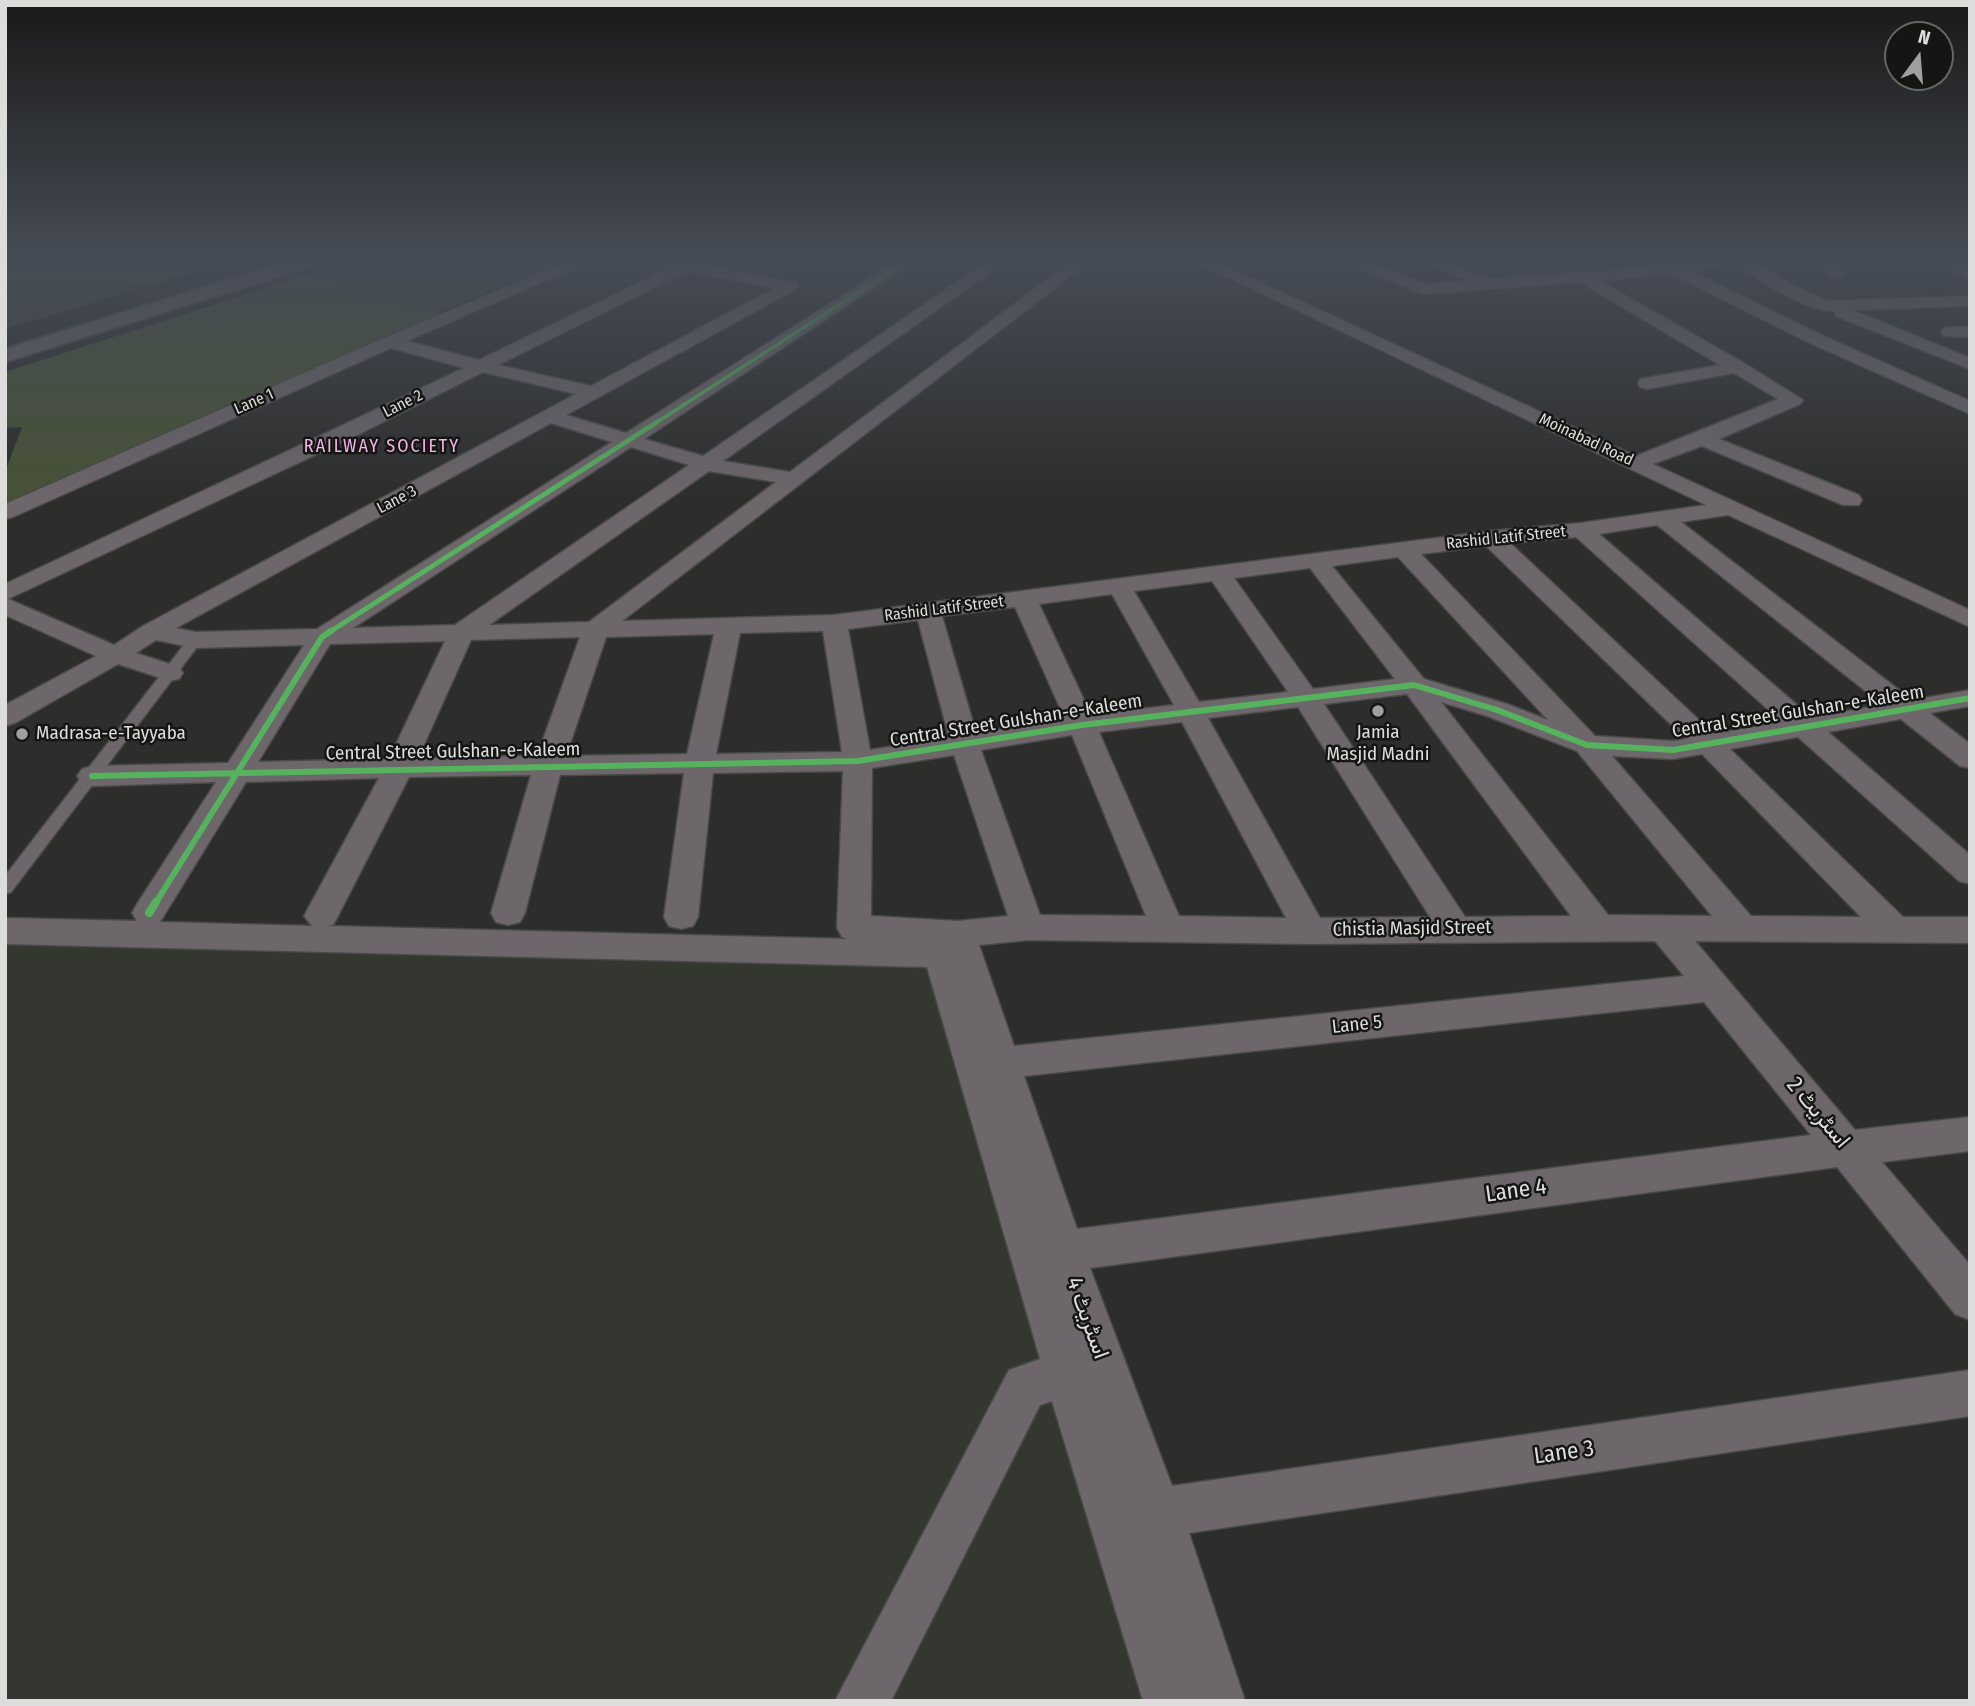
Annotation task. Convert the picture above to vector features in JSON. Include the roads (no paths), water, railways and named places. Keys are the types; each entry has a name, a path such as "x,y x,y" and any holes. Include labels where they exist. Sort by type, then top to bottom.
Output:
{"highway":[{"path":"5,356 54,341"}],"street":[{"name":"Lane 1","path":"5,512 393,341"},
{"name":"Lane 2","path":"5,593 340,436 531,341"},
{"name":"Lane 3","path":"5,717 116,655 152,631 691,341"},
{"path":"149,914 322,637 782,341"},
{"path":"321,916 399,768 462,632 884,341"},
{"path":"508,913 548,766 596,628 977,341"},
{"name":"Moinabad Road","path":"1373,341 1970,620"},
{"path":"1636,463 1792,403 1790,397 1692,341"},
{"path":"1820,341 1970,408"},
{"path":"1912,341 1970,364"},
{"path":"390,342 596,393"},
{"path":"1647,383 1738,367"},
{"path":"552,417 707,464 794,479"},
{"path":"1702,439 1851,500"},
{"name":"Rashid Latif Street","path":"152,631 195,640 834,623 1491,538 1581,530 1730,508"},
{"path":"1662,518 1970,759"},
{"path":"1581,530 1808,727 1970,873"},
{"path":"1491,538 1708,744 1895,930"},
{"path":"1404,550 1587,745 1742,929"},
{"path":"1316,561 1599,928"},
{"path":"1218,573 1306,698 1455,929"},
{"path":"1119,586 1310,930"},
{"path":"1024,598 1082,725 1168,929"},
{"path":"5,606 116,655 170,673"},
{"path":"928,611 965,744 1028,927"},
{"path":"834,623 858,761"},
{"path":"681,917 701,763 729,625"},
{"name":"Central Street Gulshan-e-Kaleem","path":"92,776 858,761 1082,725 1414,685 1497,710 1587,745 1673,750 1970,698"},
{"name":"Chistia Masjid Street","path":"858,761 854,928 958,934 1028,927 1310,930 1970,930"},
{"name":"اسٹریٹ 2","path":"1664,928 1970,1300"},
{"path":"5,931 940,954 1067,1374 1171,1701"},
{"name":"اسٹریٹ 4","path":"958,934 1063,1251 1157,1513 1218,1701"},
{"name":"Lane 5","path":"1000,1063 1713,987"},
{"name":"Lane 4","path":"1063,1251 1970,1134"},
{"path":"862,1701 1025,1387 1067,1374"},
{"name":"Lane 3","path":"1157,1513 1970,1394"}],"lane":[{"path":"5,888 195,640"}],"place":[{"name":"Jamia Masjid Madni","path":"1378,711"},
{"name":"Madrasa-e-Tayyaba","path":"22,734"}],"district":[{"name":"RAILWAY SOCIETY","path":"382,447"}]}
